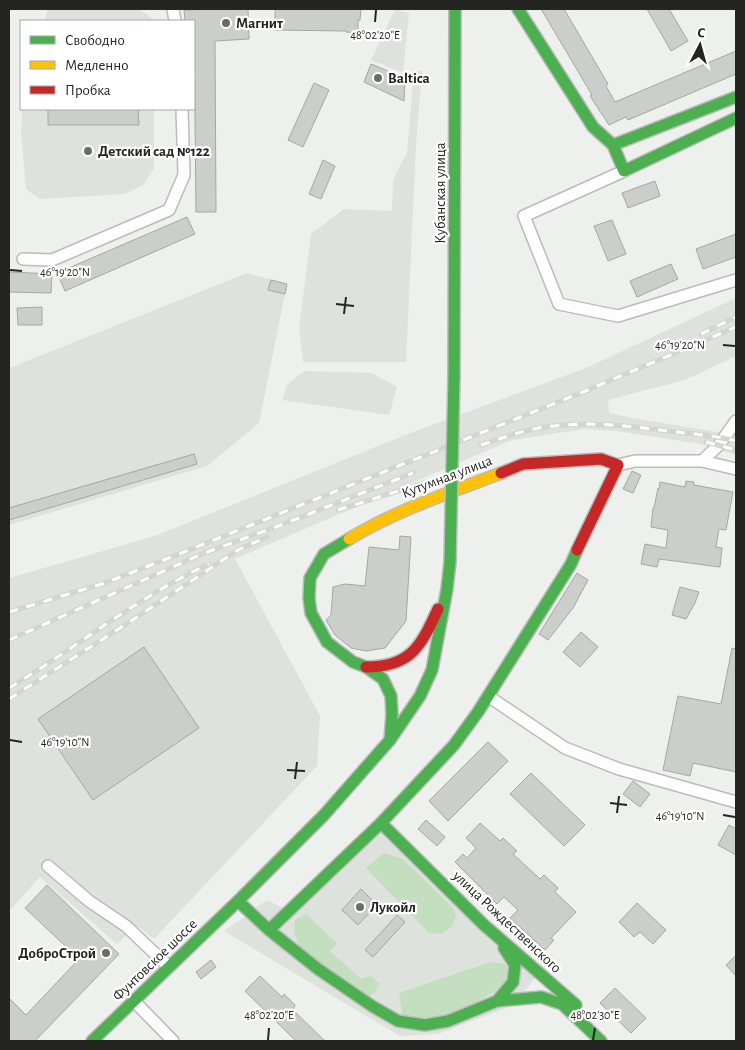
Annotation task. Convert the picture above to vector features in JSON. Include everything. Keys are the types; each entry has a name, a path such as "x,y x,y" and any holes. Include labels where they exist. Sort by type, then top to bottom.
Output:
{"main road":[{"name":"Кубанская улица","path":"390,740 420,696 432,670 450,562 454,377 455,9"},
{"path":"518,9 593,127 613,145 624,171 736,118"},
{"path":"613,145 736,97"},
{"name":"Кутумная улица","path":"366,667 353,662 327,642 311,614 308,598 310,578 324,554 369,527 404,510 523,464 602,459 618,465"},
{"path":"269,930 381,823 454,745 478,712 571,564 618,465"},
{"path":"366,667 388,666 397,663 409,655 422,641 447,589"},
{"path":"366,667 383,679 391,696 390,740"},
{"name":"Фунтовское шоссе","path":"92,1041 238,901 324,815 390,740"},
{"name":"улица Рождественского","path":"381,823 484,925 614,1041"},
{"path":"238,901 269,930 318,969 372,1006 398,1021 425,1025 448,1021 497,1001 541,997 562,1004 601,1041"},
{"path":"484,925 488,934 506,950 515,965 513,982 497,1001"}],"street":[{"path":"23,259 52,260 168,210 184,175 182,110"},
{"path":"624,171 524,216 559,304 618,316 736,280"},
{"path":"702,461 719,445 736,421"},
{"path":"618,465 635,461 702,461 736,468"},
{"path":"488,696 565,748 619,769 736,802"},
{"path":"48,866 89,901 126,926 169,967"},
{"path":"134,1001 173,1041"}],"shaded area":[{"path":"139,9 153,20 44,20 48,10"},
{"path":"395,9 409,13 403,73 371,60"},
{"path":"414,71 422,71 416,145 406,362 303,362 299,329 311,234 344,209 392,211 393,180 407,153"},
{"name":"Детский сад №122","path":"22,110 154,110 154,168 143,185 125,194 39,199 26,189 21,134"},
{"path":"247,273 287,284 259,423 207,466 9,525 9,368"},
{"path":"736,298 736,356 685,380 608,400 609,413 736,435 736,455 701,444 616,431 584,429 512,440 235,559 320,716 317,766 154,939 137,926 117,944 40,877 9,911 9,578 155,536 405,435 586,368"},
{"path":"304,371 372,373 397,387 389,415 282,400 287,385"},
{"path":"378,818 541,970 514,1005 438,1034 400,1036 224,931 267,900 283,908"}],"green space":[{"path":"384,853 403,859 453,908 456,917 452,926 442,934 429,933 366,868"},
{"path":"306,914 338,944 330,951 361,979 371,976 380,984 374,993 366,998 299,946 294,932 295,920"},
{"path":"491,962 505,964 510,974 499,989 449,1017 403,1018 399,993"}],"building":[{"path":"248,9 249,39 215,41 216,212 196,212 195,20 185,20 184,10"},
{"path":"275,9 361,9 360,20 358,20 358,33 346,31 275,30"},
{"path":"541,9 564,9 608,84 606,86 615,102 736,51 736,74 628,120 626,117 609,125 590,96 592,95"},
{"path":"647,9 669,9 688,41 671,51"},
{"path":"371,64 405,78 404,101 364,82"},
{"path":"314,83 329,90 303,147 288,140"},
{"path":"48,110 138,110 139,125 48,125"},
{"path":"323,160 335,166 321,199 309,194"},
{"path":"655,181 660,196 628,208 622,193"},
{"path":"187,217 195,234 65,291 57,273"},
{"path":"612,220 626,254 608,261 594,226"},
{"path":"736,234 736,257 703,269 696,249"},
{"path":"671,264 678,279 637,297 630,281"},
{"path":"9,272 52,274 51,293 9,292"},
{"path":"271,280 287,284 285,294 268,290"},
{"path":"42,307 42,325 18,325 17,308"},
{"path":"194,454 197,464 9,520 9,508"},
{"path":"632,471 641,475 633,493 623,489"},
{"path":"686,481 694,482 694,485 733,492 726,530 719,529 716,547 722,548 720,567 659,559 657,567 641,564 645,544 666,548 668,530 651,527 653,508 660,482 685,487"},
{"path":"400,536 411,537 406,621 385,648 366,651 351,648 335,635 326,620 331,615 333,587 345,584 365,586 369,547 399,550"},
{"path":"577,573 588,580 573,608 548,640 539,634"},
{"path":"680,587 699,592 686,619 672,615"},
{"path":"581,632 598,647 580,667 563,652"},
{"path":"144,647 199,728 93,800 38,719"},
{"path":"732,648 736,649 736,772 693,763 690,776 663,770 678,696 721,704"},
{"path":"488,742 508,761 448,821 429,801"},
{"path":"531,773 585,825 564,846 510,794"},
{"path":"633,781 650,794 640,807 623,794"},
{"path":"426,820 445,837 437,846 418,829"},
{"path":"480,823 500,841 503,838 517,851 513,854 540,879 544,875 558,888 555,892 576,912 551,938 554,940 545,950 510,918 518,910 504,897 497,904 455,862 463,854 467,858 476,848 466,838"},
{"path":"729,825 736,829 736,855 718,845"},
{"path":"47,885 119,954 35,1041 9,1041 9,998 26,1015 79,959 25,908"},
{"name":"Лукойл","path":"361,889 377,905 358,925 342,910"},
{"path":"637,903 666,930 653,944 640,932 634,937 619,922"},
{"path":"397,915 405,922 373,957 365,950"},
{"path":"736,955 736,976 726,965"},
{"path":"211,960 216,967 201,979 196,972"},
{"path":"260,976 282,997 284,994 295,1005 293,1010 325,1041 296,1041 245,991"},
{"path":"615,988 646,1018 631,1033 600,1003"}],"railway":[{"path":"701,334 736,317"},
{"path":"9,612 102,584 174,556 588,390 736,327"},
{"path":"481,445 535,429 585,424 646,428 706,435 736,441"},
{"path":"706,442 736,450"},
{"path":"9,640 202,554 413,473"},
{"path":"338,510 427,482"},
{"path":"9,699 238,550 267,537"},
{"path":"9,688 132,607 182,577 209,564"}],"traffic: fast":[{"path":"454,377 455,9"},
{"path":"518,9 593,127 613,145 624,171 736,118"},
{"path":"613,145 736,97"},
{"path":"450,562 454,377"},
{"path":"349,539 324,554 310,578 309,598 311,613 327,642 353,662 366,667 383,679 391,696 390,740"},
{"path":"269,930 381,823 454,745 478,712 571,564 577,550"},
{"path":"92,1041 238,901 324,815 390,740 420,696 432,670 450,562"},
{"path":"381,823 484,925 576,1005"},
{"path":"238,901 269,930 318,969 372,1006 398,1021 425,1025 448,1021 497,1001 541,997 562,1004 601,1041"},
{"path":"497,1001 513,982 515,965 504,948"}],"traffic: slow":[{"path":"349,539 404,511 501,473"}],"traffic: jam":[{"path":"501,473 523,464 601,459 618,465 577,550"},
{"path":"366,667 394,663 413,652 426,634 438,609"}],"place":[{"name":"Магнит","path":"226,23"},
{"name":"Baltica","path":"378,78"},
{"name":"Детский сад №122","path":"88,151"},
{"name":"Лукойл","path":"360,907"},
{"name":"ДоброСтрой","path":"106,953"}]}
